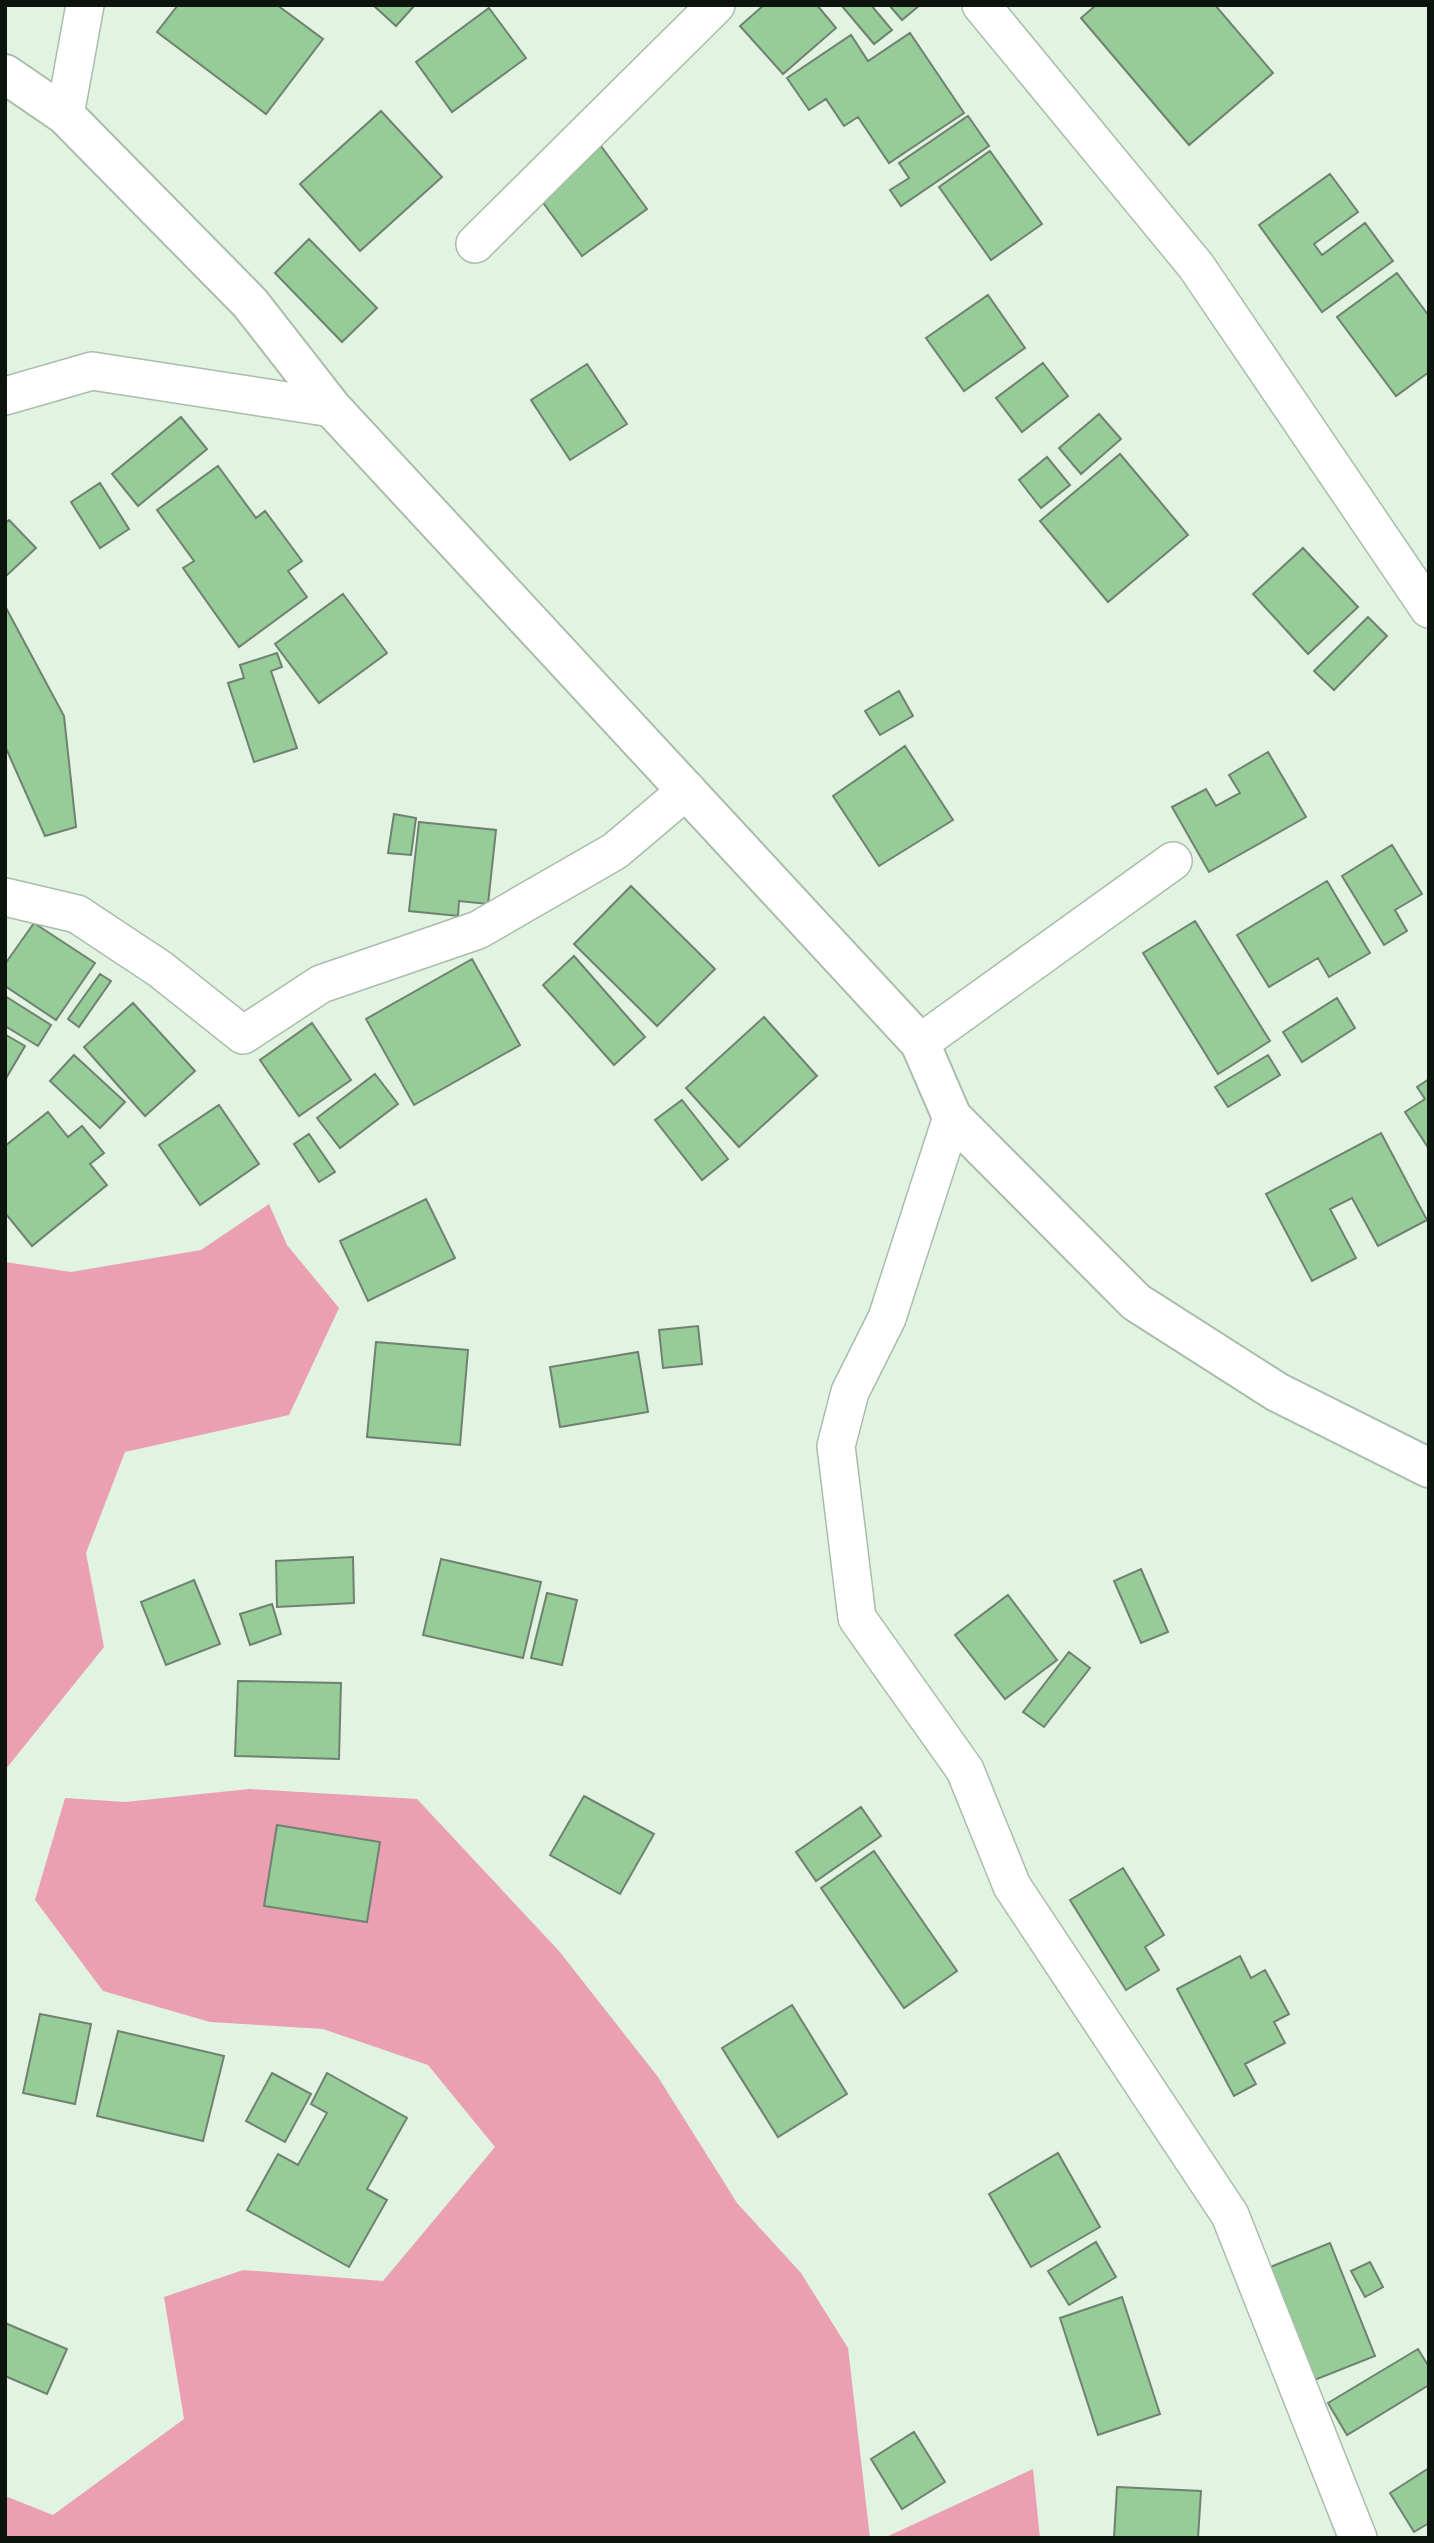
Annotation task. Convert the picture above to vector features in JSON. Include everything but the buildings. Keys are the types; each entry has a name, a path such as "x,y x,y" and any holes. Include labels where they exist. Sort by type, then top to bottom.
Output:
{"street":[{"path":"65,115 85,5"},
{"path":"475,244 716,5"},
{"path":"981,5 1196,266 1429,609"},
{"path":"5,74 65,115 250,303 332,408 920,1043 952,1117 1136,1302 1276,1392 1429,1468"},
{"path":"5,396 92,371 332,408"},
{"path":"5,897 77,914 160,969 243,1035 321,984 478,930 615,851 687,790"},
{"path":"920,1043 1173,861"},
{"path":"952,1117 887,1318 850,1392 836,1446 857,1618 965,1769 1012,1886 1230,2214 1358,2538"}],"shaded area":[{"path":"269,1204 287,1245 339,1308 289,1415 125,1452 86,1553 104,1647 5,1770 5,1262 71,1272 201,1250"},
{"path":"249,1789 417,1799 559,1951 658,2077 737,2203 801,2273 848,2348 870,2538 5,2538 5,2496 53,2515 184,2419 164,2297 243,2270 383,2281 495,2147 428,2065 323,2029 210,2022 103,1991 35,1900 65,1798 125,1802"},
{"path":"1033,2469 1040,2538 884,2538"}]}
